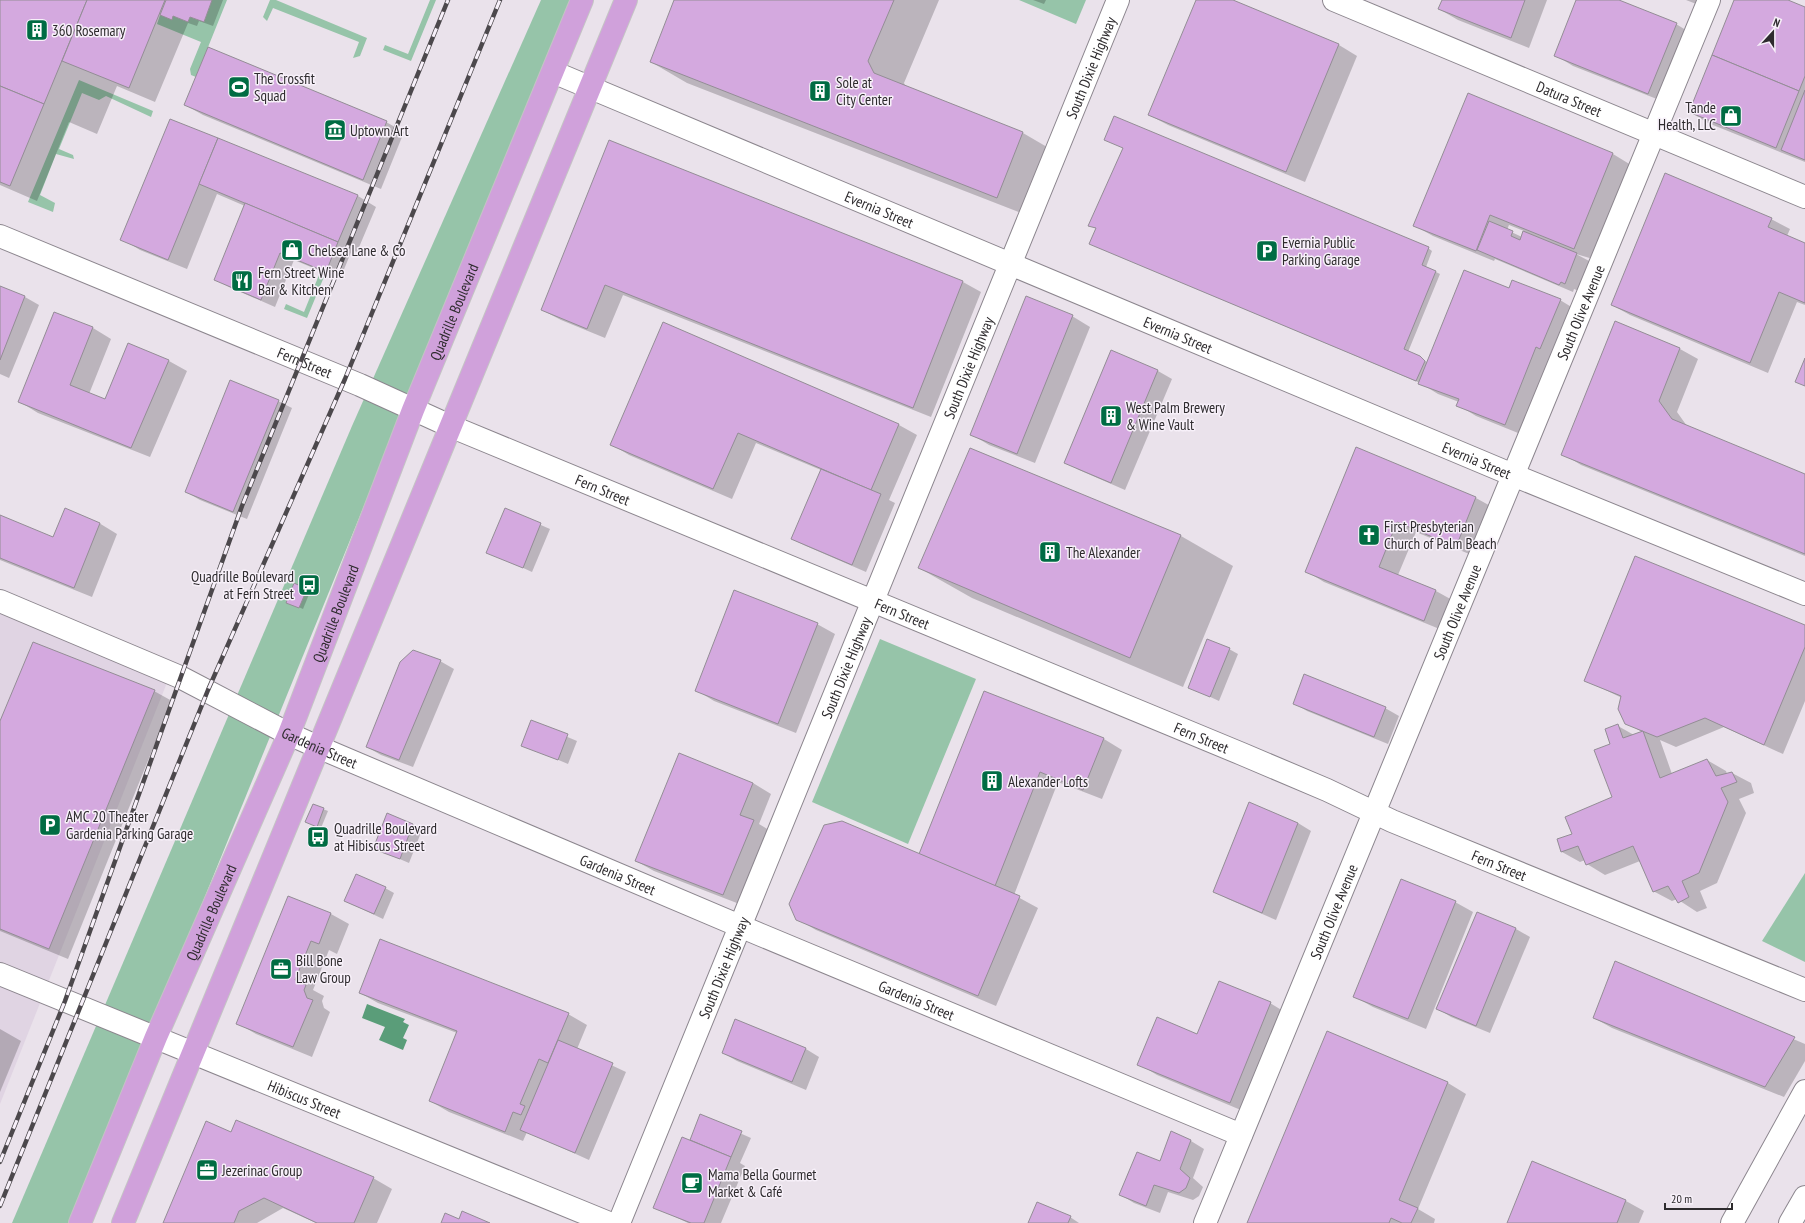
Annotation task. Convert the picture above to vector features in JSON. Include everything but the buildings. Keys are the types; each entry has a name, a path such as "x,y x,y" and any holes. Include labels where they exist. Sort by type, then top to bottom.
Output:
{"main road":[{"name":"Quadrille Boulevard","path":"80,1223 156,1037 289,734 413,410 582,0"},
{"path":"123,1223 626,0"}],"street":[{"name":"South Dixie Highway","path":"619,1223 1118,0"},
{"name":"Datura Street","path":"1334,0 1805,197"},
{"name":"South Olive Avenue","path":"1205,1223 1709,0"},
{"name":"Evernia Street","path":"553,72 1513,475 1805,594"},
{"name":"Fern Street","path":"0,236 360,385 450,426 1320,787 1373,813 1805,990"},
{"name":"Gardenia Street","path":"0,601 180,677 289,734 318,747 739,926 1241,1135"},
{"name":"Hibiscus Street","path":"0,974 609,1223"},
{"path":"1732,1223 1805,1091"},
{"path":"1790,1223 1805,1197"}],"shaded area":[{"path":"212,0 227,0 196,77 191,75 190,69 201,42 157,24 160,15 172,19 173,16 188,22 190,17 204,22"},
{"path":"270,0 276,0 367,38 360,56 353,58 359,42 273,8 267,21 263,17"},
{"path":"430,0 436,0 411,61 383,50 385,45 408,54"},
{"path":"541,0 570,0 72,1223 12,1223 352,426"},
{"path":"1019,0 1086,0 1076,24"},
{"path":"79,80 153,111 151,117 106,96 99,100 82,93 59,149 73,155 74,159 56,154 40,195 55,203 53,212 28,202"},
{"path":"321,270 326,272 307,318 284,309 286,304 304,312"},
{"name":"AMC 20 Theater Gardenia Parking Garage","path":"0,614 168,680 0,1104"},
{"path":"880,639 976,679 908,844 812,802"},
{"path":"1805,873 1805,962 1762,941"},
{"path":"367,1004 405,1019 403,1022 409,1025 403,1038 407,1040 403,1050 379,1040 385,1027 362,1018"}],"railway":[{"path":"0,1162 65,1001 242,506 448,0"},
{"path":"0,1206 208,690 345,379 500,0"}],"place":[{"name":"360 Rosemary","path":"37,30"},
{"name":"The Crossfit Squad","path":"239,87"},
{"name":"Sole at City Center","path":"820,91"},
{"name":"Tande Health, LLC","path":"1731,116"},
{"name":"Uptown Art","path":"335,130"},
{"name":"Chelsea Lane & Co","path":"292,250"},
{"name":"Evernia Public Parking Garage","path":"1267,251"},
{"name":"Fern Street Wine Bar & Kitchen","path":"242,281"},
{"name":"West Palm Brewery & Wine Vault","path":"1111,416"},
{"name":"First Presbyterian Church of Palm Beach","path":"1369,535"},
{"name":"The Alexander","path":"1050,552"},
{"name":"Quadrille Boulevard at Fern Street","path":"309,585"},
{"name":"Alexander Lofts","path":"992,781"},
{"name":"AMC 20 Theater Gardenia Parking Garage","path":"50,825"},
{"name":"Quadrille Boulevard at Hibiscus Street","path":"318,837"},
{"name":"Bill Bone Law Group","path":"281,969"},
{"name":"Jezerinac Group","path":"207,1170"},
{"name":"Mama Bella Gourmet Market & Café","path":"692,1183"}]}
